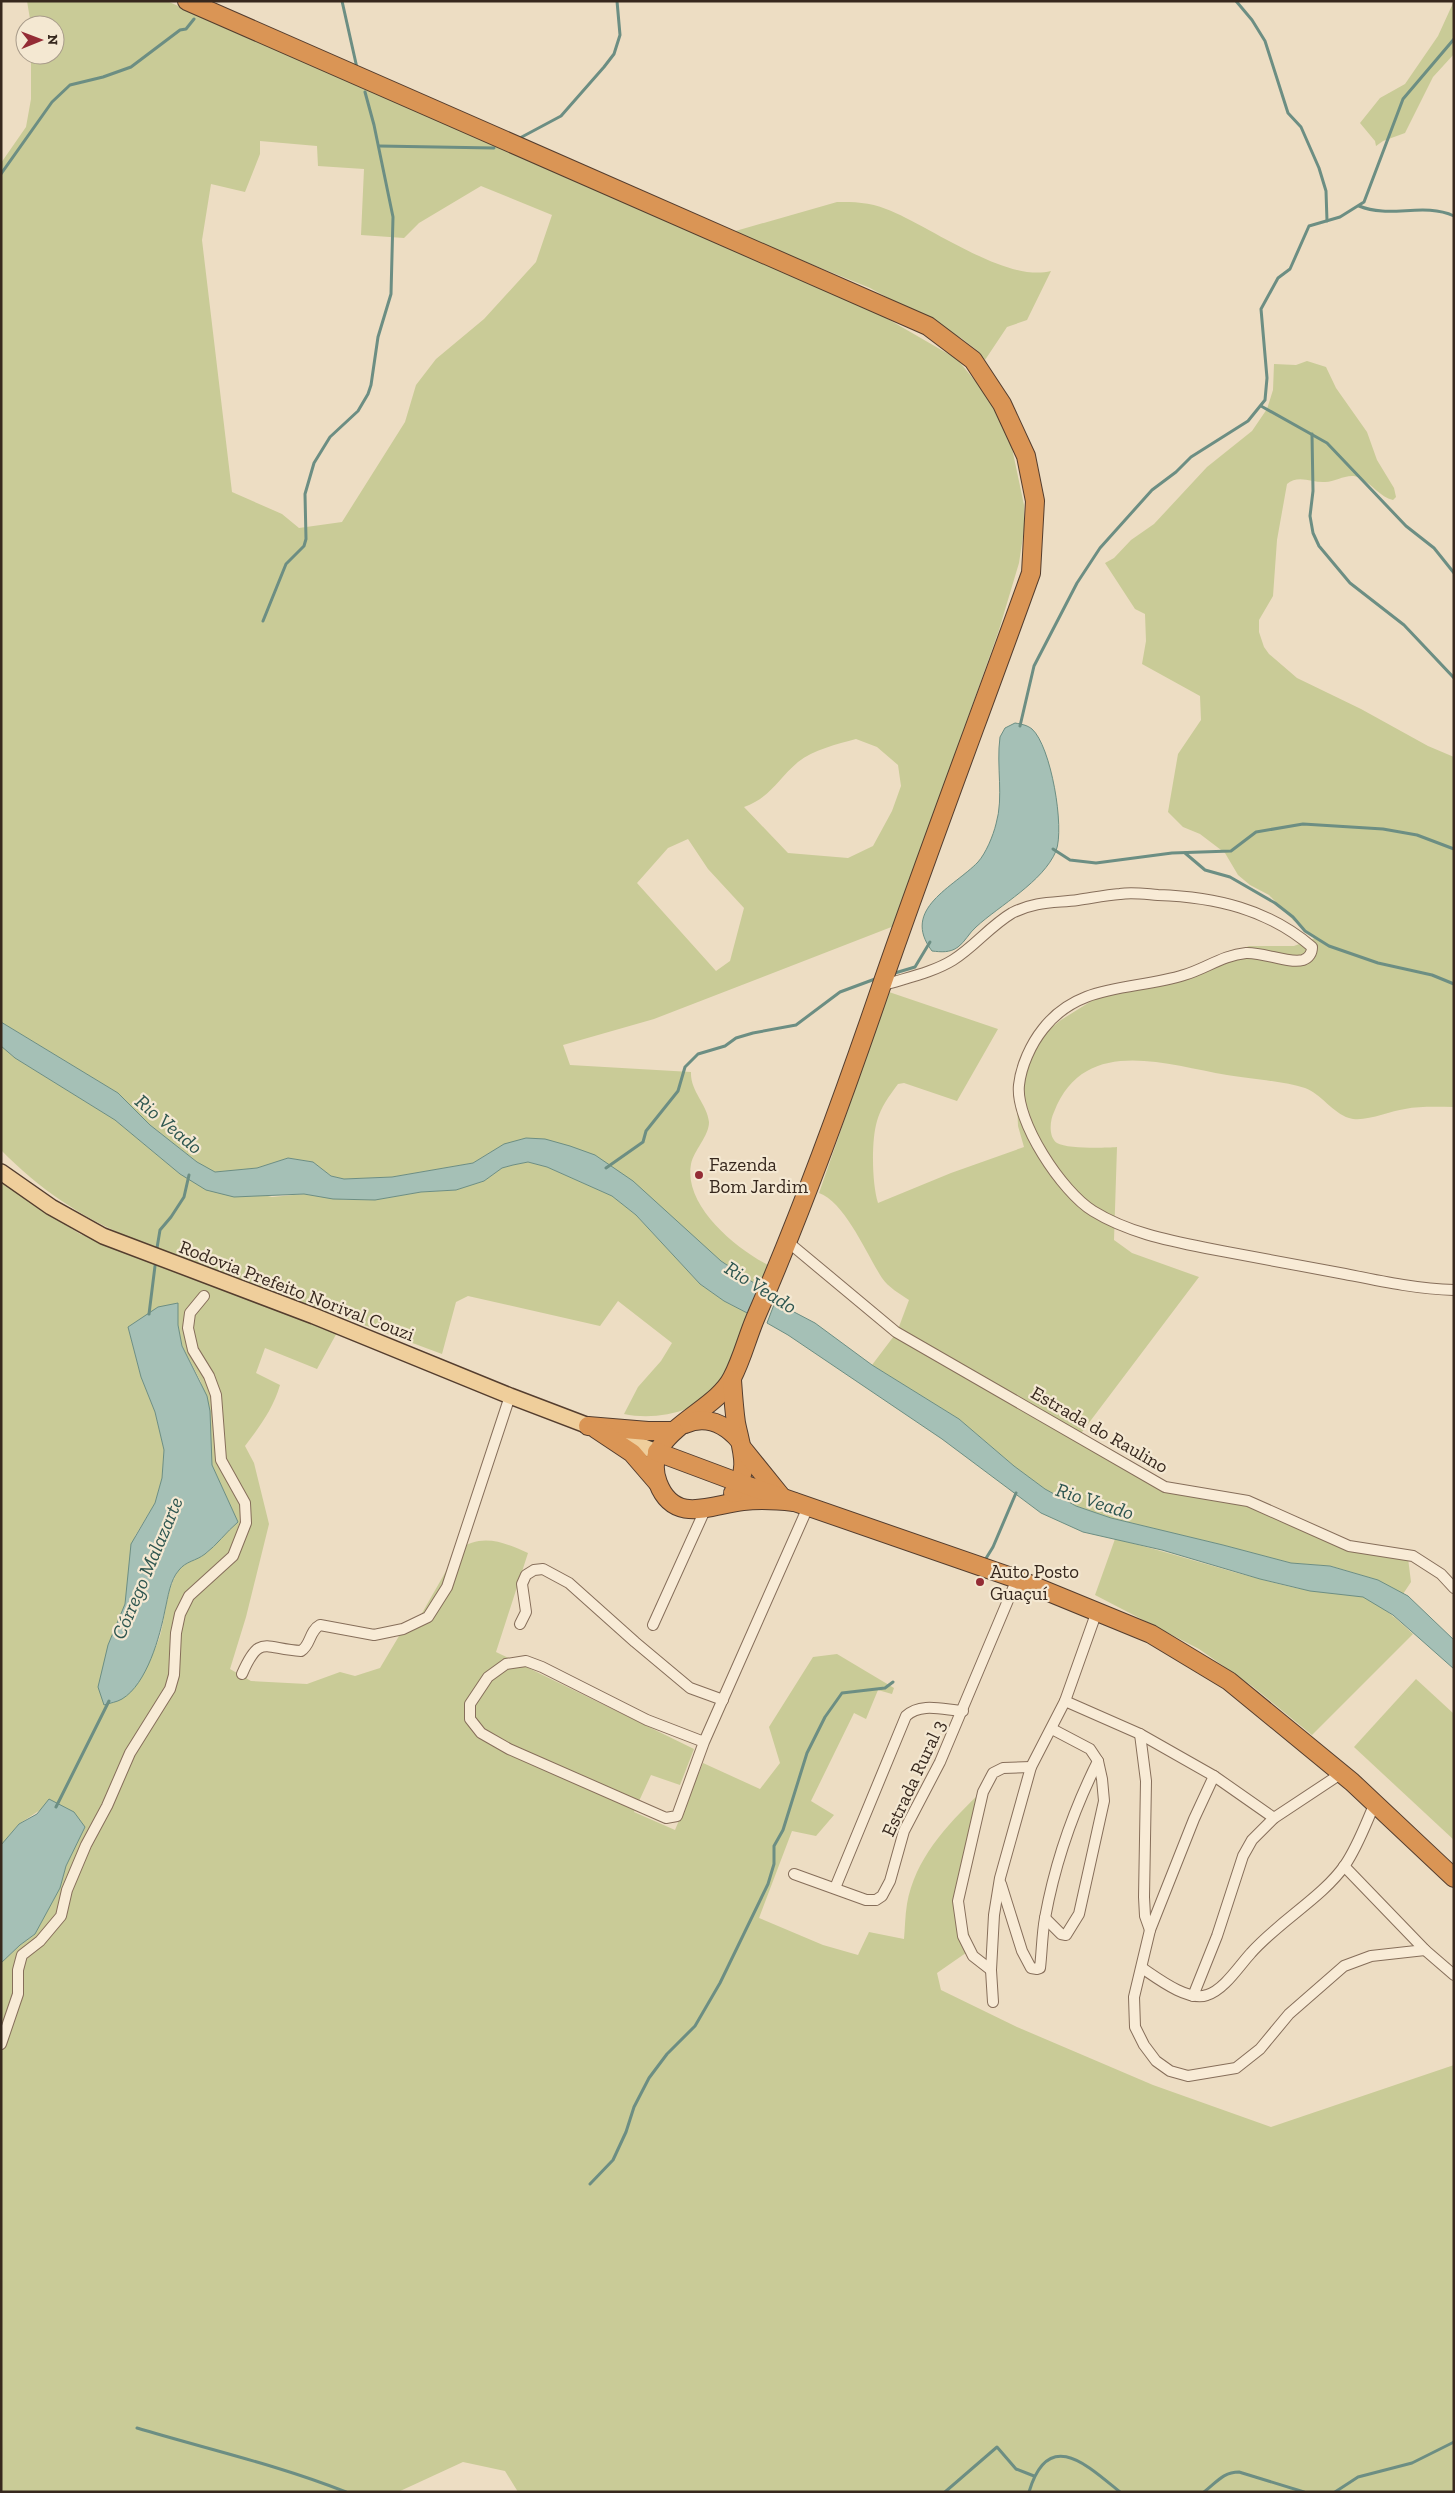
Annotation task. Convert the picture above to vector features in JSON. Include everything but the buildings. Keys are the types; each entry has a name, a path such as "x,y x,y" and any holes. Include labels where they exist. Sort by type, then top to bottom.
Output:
{"highway":[{"path":"187,1 928,326 973,360 1002,404 1026,456 1035,501 1031,573 849,1082 778,1268 754,1322 732,1380 712,1402 667,1436 657,1452 654,1467 657,1482"},
{"path":"708,1510 725,1500 740,1483 744,1459 732,1380"},
{"path":"592,1428 648,1431 677,1429 697,1420 711,1421 727,1427 741,1445 795,1502"},
{"path":"592,1428 632,1453 657,1482 665,1495 676,1505 690,1510 708,1510 728,1503 754,1500 795,1502"},
{"path":"657,1452 740,1483 1017,1579 1151,1634 1229,1681 1342,1773 1454,1878"}],"main road":[{"name":"Rodovia Prefeito Norival Couzi","path":"1,1172 51,1207 103,1236 314,1316 510,1396 657,1452"}],"street":[{"path":"882,986 922,973 953,960 1005,918 1039,902 1076,900 1122,893 1176,895 1230,903 1268,916 1293,930 1312,947 1312,952 1308,957 1301,960 1261,953 1244,953 1217,961 1184,976 1120,986 1072,1002 1043,1029 1022,1066 1018,1088 1024,1115 1041,1152 1062,1182 1091,1210 1127,1228 1174,1242 1384,1282 1454,1290"},
{"name":"Estrada do Raulino","path":"788,1242 896,1332 1165,1487 1248,1500 1349,1546 1413,1556 1441,1574 1454,1588"},
{"path":"1,2044 18,1994 18,1970 22,1955 40,1941 61,1916 67,1890 86,1845 107,1806 130,1753 170,1689 174,1675 176,1634 180,1614 189,1596 233,1556 246,1523 245,1503 221,1460 216,1395 209,1376 193,1350 188,1328 190,1313 204,1296"},
{"path":"242,1674 255,1650 262,1646 301,1651 306,1648 314,1628 320,1625 374,1634 403,1629 428,1617 447,1588 510,1396"},
{"path":"704,1742 647,1720 542,1667 526,1661 506,1664 488,1678 470,1704 470,1719 481,1733 510,1749 666,1818 677,1816 704,1742 723,1700 795,1502"},
{"path":"653,1625 708,1510"},
{"path":"520,1624 526,1612 522,1584 526,1575 534,1570 543,1570 569,1583 645,1651 690,1688 723,1700"},
{"name":"Estrada Rural 3","path":"794,1874 866,1900 876,1900 882,1896 890,1880 904,1831 940,1762 963,1711 1017,1579"},
{"path":"993,2002 991,1970 994,1915 1000,1878 1032,1768 1065,1701 1098,1611"},
{"path":"1065,1701 1140,1734 1214,1776 1274,1818"},
{"name":"Estrada Rural 3","path":"835,1888 906,1716 913,1710 921,1707 963,1711"},
{"path":"1045,1918 1061,1934 1066,1935 1079,1914 1104,1801 1098,1761 1090,1749 1052,1729"},
{"path":"1140,1734 1146,1781 1144,1898 1145,1916 1150,1930"},
{"path":"1000,1878 1022,1951 1031,1968 1037,1970 1040,1968 1045,1918 1066,1834 1080,1796 1098,1761"},
{"path":"991,1970 973,1956 963,1936 958,1901 983,1792 993,1772 1004,1768 1032,1768"},
{"path":"1193,1996 1217,1936 1243,1856 1252,1840 1274,1818 1342,1773"},
{"path":"1214,1776 1194,1819 1150,1930 1134,1997 1135,2027 1144,2045 1156,2061 1170,2071 1188,2076 1236,2068 1260,2049 1289,2014 1344,1966 1371,1956 1426,1950"},
{"path":"1142,1968 1169,1986 1193,1996 1207,1996 1217,1989 1265,1937 1309,1901 1344,1866 1375,1803"},
{"path":"1344,1866 1426,1950 1454,1975"}],"green space":[{"path":"27,1 167,1 881,315 957,359 990,399 1002,421 1012,448 1024,505 1024,530 1019,563 999,630 894,926 654,1019 563,1045 570,1065 691,1072 693,1085 708,1115 709,1122 707,1132 691,1164 691,1180 696,1196 704,1211 716,1226 744,1250 772,1267 763,1289 721,1261 679,1224 504,1144 473,1163 392,1177 344,1179 331,1176 313,1162 288,1158 257,1168 215,1173 197,1162 150,1125 118,1093 1,1022 1,163 26,127 31,99 31,65 65,65 65,15 29,15","holes":["260,141 317,146 318,166 364,169 361,235 404,238 419,223 481,186 552,215 536,262 484,319 436,359 416,385 405,422 342,522 299,528 282,514 232,492 202,240 211,184 245,192 260,154","856,739 877,747 898,765 901,786 892,811 873,846 848,858 788,853 744,807 761,799 791,768 804,758 826,748","688,839 708,869 744,908 730,961 716,971 637,883 668,848"]},
{"path":"1454,1 1454,54 1433,77 1405,133 1383,141 1376,146 1375,141 1360,123 1380,98 1405,84 1438,36"},
{"path":"837,202 861,203 880,207 904,217 990,261 1012,269 1032,272 1051,271 1027,320 1007,327 985,360 978,351 961,338 870,288 732,232"},
{"path":"1307,361 1326,367 1336,388 1367,432 1377,460 1394,488 1396,497 1393,500 1388,498 1356,476 1325,482 1301,479 1287,484 1277,540 1273,596 1259,620 1259,632 1264,647 1269,654 1297,678 1361,709 1428,746 1454,757 1454,1107 1411,1108 1369,1118 1355,1119 1343,1116 1305,1088 1178,1065 1128,1060 1105,1064 1085,1072 1067,1088 1054,1112 1051,1133 1054,1140 1062,1145 1086,1148 1117,1147 1114,1240 1132,1253 1199,1277 1079,1436 1152,1482 1257,1508 1317,1533 1408,1558 1411,1582 1403,1594 1378,1580 1331,1566 1291,1563 1111,1518 1076,1506 1045,1489 1014,1466 959,1419 872,1365 897,1332 909,1300 885,1281 855,1230 838,1207 829,1198 819,1193 889,992 998,1029 957,1101 904,1083 898,1084 891,1093 883,1106 875,1129 873,1174 878,1203 951,1173 1024,1147 1018,1126 1017,1103 1034,1041 1061,1020 1101,995 1208,964 1249,946 1294,946 1315,938 1293,920 1269,895 1250,885 1238,875 1225,853 1200,834 1183,827 1168,812 1178,754 1201,720 1200,696 1142,664 1146,641 1145,614 1135,609 1105,563 1114,558 1131,540 1154,524 1207,467 1252,431 1267,409 1273,390 1274,364 1296,365"},
{"path":"1,1046 15,1058 115,1120 180,1174 272,1197 304,1194 347,1200 375,1200 421,1192 456,1190 484,1181 502,1168 528,1162 547,1167 612,1196 636,1215 700,1284 724,1301 753,1316 730,1366 713,1392 702,1401 690,1407 664,1415 637,1416 624,1414 638,1387 661,1361 672,1343 618,1301 600,1326 468,1296 456,1302 442,1354 131,1238 95,1221 61,1201 30,1177 1,1150"},
{"path":"1,1168 45,1212 80,1234 339,1329 317,1369 265,1348 256,1373 280,1385 270,1410 245,1446 254,1463 269,1524 246,1617 230,1669 251,1681 307,1684 340,1672 355,1676 380,1668 405,1626 417,1622 458,1550 475,1542 493,1541 501,1543 528,1553 496,1652 694,1749 680,1785 651,1775 634,1812 675,1830 703,1763 760,1789 780,1763 769,1727 813,1657 837,1654 894,1688 892,1694 878,1690 866,1719 854,1713 811,1801 834,1815 816,1836 792,1831 759,1918 823,1945 858,1955 869,1932 904,1939 907,1904 917,1872 944,1831 978,1795 961,1884 964,1916 973,1948 937,1973 941,1990 1017,2027 1153,2085 1271,2127 1454,2065 1454,2492 518,2492 505,2471 463,2462 398,2492 1,2492 1,1963 35,1934 60,1888 66,1866 85,1827 43,1808 19,1824 1,1845","holes":["177,1303 178,1325 182,1346 201,1382 212,1465 238,1522 206,1553 185,1565 177,1573 168,1595 160,1636 150,1660 136,1683 108,1645 125,1604 135,1536 155,1503 162,1478 164,1450 155,1412 141,1377 128,1327"]},
{"path":"1115,1539 1296,1588 1358,1595 1384,1609 1413,1634 1312,1735 1252,1686 1199,1649 1095,1595"},
{"path":"1416,1679 1454,1714 1454,1840 1354,1747"}],"water":[{"path":"1015,723 1032,729 1039,738 1045,752 1054,788 1059,825 1056,851 1050,862 1031,883 976,927 963,943 949,951 932,951 924,936 922,923 926,911 944,890 978,862 989,844 998,814 1000,737 1005,728"},
{"path":"1,1022 118,1093 150,1125 197,1162 215,1172 257,1168 288,1158 313,1162 331,1176 344,1179 392,1177 473,1163 504,1144 526,1138 545,1139 595,1155 633,1181 721,1261 763,1289 753,1316 724,1301 700,1284 636,1215 612,1196 547,1167 528,1162 502,1168 484,1181 456,1190 421,1192 375,1200 333,1199 304,1194 234,1197 206,1190 180,1174 115,1120 15,1058 1,1046"},
{"path":"775,1302 815,1323 872,1365 959,1419 1014,1466 1045,1489 1076,1506 1111,1518 1291,1563 1330,1566 1378,1580 1408,1596 1454,1640 1454,1669 1393,1615 1363,1597 1310,1591 1260,1579 1162,1550 1083,1532 1041,1513 942,1439 788,1335 767,1323"},
{"path":"178,1303 178,1325 182,1346 207,1396 210,1411 212,1465 238,1522 202,1556 182,1567 176,1574 170,1589 156,1646 139,1682 131,1692 120,1700 104,1705 98,1687 108,1645 125,1604 131,1544 155,1503 162,1478 164,1450 155,1412 141,1377 128,1327 158,1307"},
{"path":"49,1799 74,1812 85,1827 66,1866 60,1888 35,1934 1,1963 1,1845 19,1824 37,1814"}],"waterway":[{"path":"342,1 357,68"},
{"path":"518,139 561,116 614,54 620,35 617,1"},
{"path":"1236,1 1252,20 1265,41 1288,113 1301,127 1319,168 1326,191 1327,221"},
{"path":"1,174 52,102 70,85 103,77 131,67 180,30 186,29 194,19"},
{"path":"1020,726 1034,666 1077,583 1100,548 1152,490 1176,472 1191,457 1248,421 1265,400 1267,378 1261,309 1278,278 1290,269 1309,226 1340,217 1364,202 1403,99 1454,39"},
{"path":"263,621 286,564 304,546 306,539 305,494 314,463 330,437 358,411 368,394 378,337 391,294 393,217 374,125 365,92"},
{"path":"379,146 494,148"},
{"path":"1359,206 1383,211 1430,210 1454,216"},
{"path":"1261,406 1327,443 1406,526 1434,548 1454,573"},
{"path":"1312,434 1313,491 1310,516 1313,533 1319,546 1350,583 1404,625 1454,678"},
{"path":"1053,849 1070,860 1096,863 1172,853 1231,851 1256,832 1303,824 1383,829 1417,835 1454,849"},
{"path":"1185,853 1205,870 1230,877 1275,903 1293,917 1305,931 1329,946 1378,963 1432,975 1454,984"},
{"path":"895,973 915,967 930,942"},
{"path":"606,1168 643,1142 646,1131 678,1091 685,1067 698,1054 725,1046 736,1038 796,1025 840,992 875,979"},
{"name":"Córrego Malazarte","path":"157,1248 160,1230 184,1197 189,1175"},
{"name":"Córrego Malazarte","path":"149,1314 155,1266"},
{"path":"985,1560 993,1547 1016,1493"},
{"path":"590,2184 613,2160 626,2132 634,2107 649,2078 667,2054 695,2026 720,1983 768,1884 774,1864 774,1846 783,1830 807,1753 825,1717 842,1693 885,1688 893,1682"},
{"name":"Córrego Malazarte","path":"56,1807 109,1701"},
{"path":"137,2428 268,2465 346,2492"},
{"path":"1335,2492 1358,2477 1412,2463 1454,2442"},
{"path":"945,2492 997,2447 1016,2469 1034,2476"},
{"path":"1029,2492 1037,2472 1047,2461 1057,2456 1082,2463 1095,2471 1120,2492"},
{"path":"1204,2492 1224,2476 1233,2472 1239,2472 1304,2492"}],"place":[{"name":"Fazenda Bom Jardim","path":"699,1175"},
{"name":"Auto Posto Guaçuí","path":"980,1582"}],"water label":[{"name":"Rio Veado","path":"169,1124"},
{"name":"Rio Veado","path":"761,1287"},
{"name":"Rio Veado","path":"1095,1501"}]}
